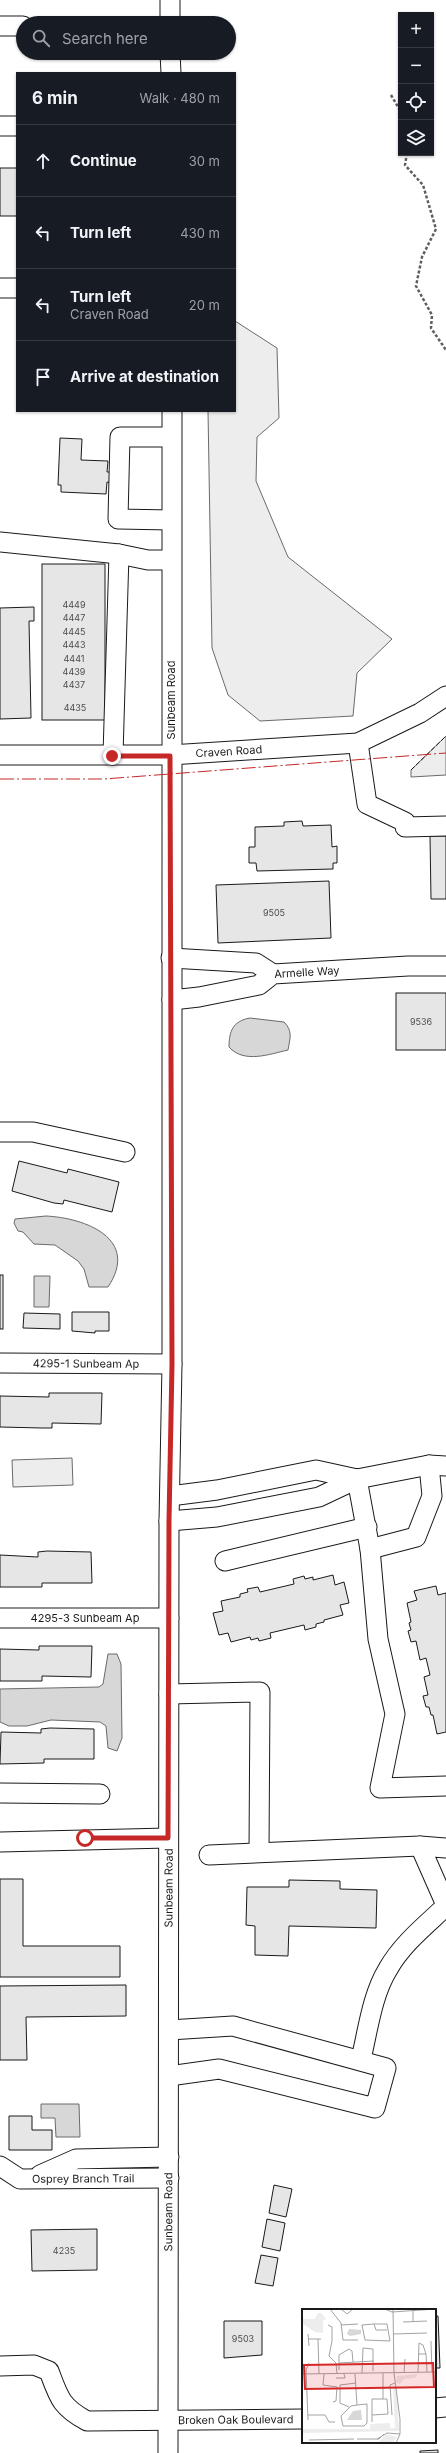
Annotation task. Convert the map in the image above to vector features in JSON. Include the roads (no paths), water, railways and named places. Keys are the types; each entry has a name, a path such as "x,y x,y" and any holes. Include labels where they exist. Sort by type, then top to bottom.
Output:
{"street":[{"path":"170,0 170,16"},
{"path":"0,26 16,26"},
{"path":"170,60 170,72"},
{"path":"0,126 16,126"},
{"path":"0,288 16,288"},
{"name":"Sunbeam Road","path":"168,2453 169,1521 172,1364 170,756 172,412"},
{"path":"171,436 120,437 118,519 171,520"},
{"path":"0,542 119,554 148,560 171,560"},
{"path":"112,756 119,554"},
{"name":"Craven Road","path":"0,755 170,756 358,743 420,713 446,696"},
{"path":"358,743 367,804 405,822 405,827 440,833"},
{"path":"171,958 256,963 273,974"},
{"name":"Armelle Way","path":"172,1000 199,997 259,985 273,974 408,966 446,966"},
{"path":"0,1132 33,1132 125,1152"},
{"name":"4295-1 Sunbeam Ap","path":"0,1363 172,1364"},
{"path":"169,1521 217,1517 319,1497 357,1479 438,1466 432,1496 416,1537 370,1549"},
{"path":"170,1496 217,1490 316,1470 357,1479"},
{"path":"357,1479 370,1549 378,1639 395,1714 380,1788 446,1786"},
{"path":"225,1560 367,1527"},
{"name":"4295-3 Sunbeam Ap","path":"0,1618 169,1618"},
{"path":"169,1694 260,1692 259,1852"},
{"path":"0,1793 100,1794"},
{"path":"0,1842 85,1838 168,1838"},
{"path":"361,2059 376,1996 388,1969 402,1950 446,1905 420,1846"},
{"path":"209,1856 259,1852 420,1846 446,1848"},
{"path":"169,2030 232,2026 361,2059 386,2068 375,2108 348,2103 219,2069 169,2076"},
{"path":"34,2178 76,2159 169,2157"},
{"name":"Osprey Branch Trail","path":"0,2166 20,2178 169,2178"},
{"name":"Broken Oak Boulevard","path":"0,2366 34,2365 49,2371 58,2395 69,2411 87,2421 302,2418"},
{"path":"436,2408 446,2407"}]}
